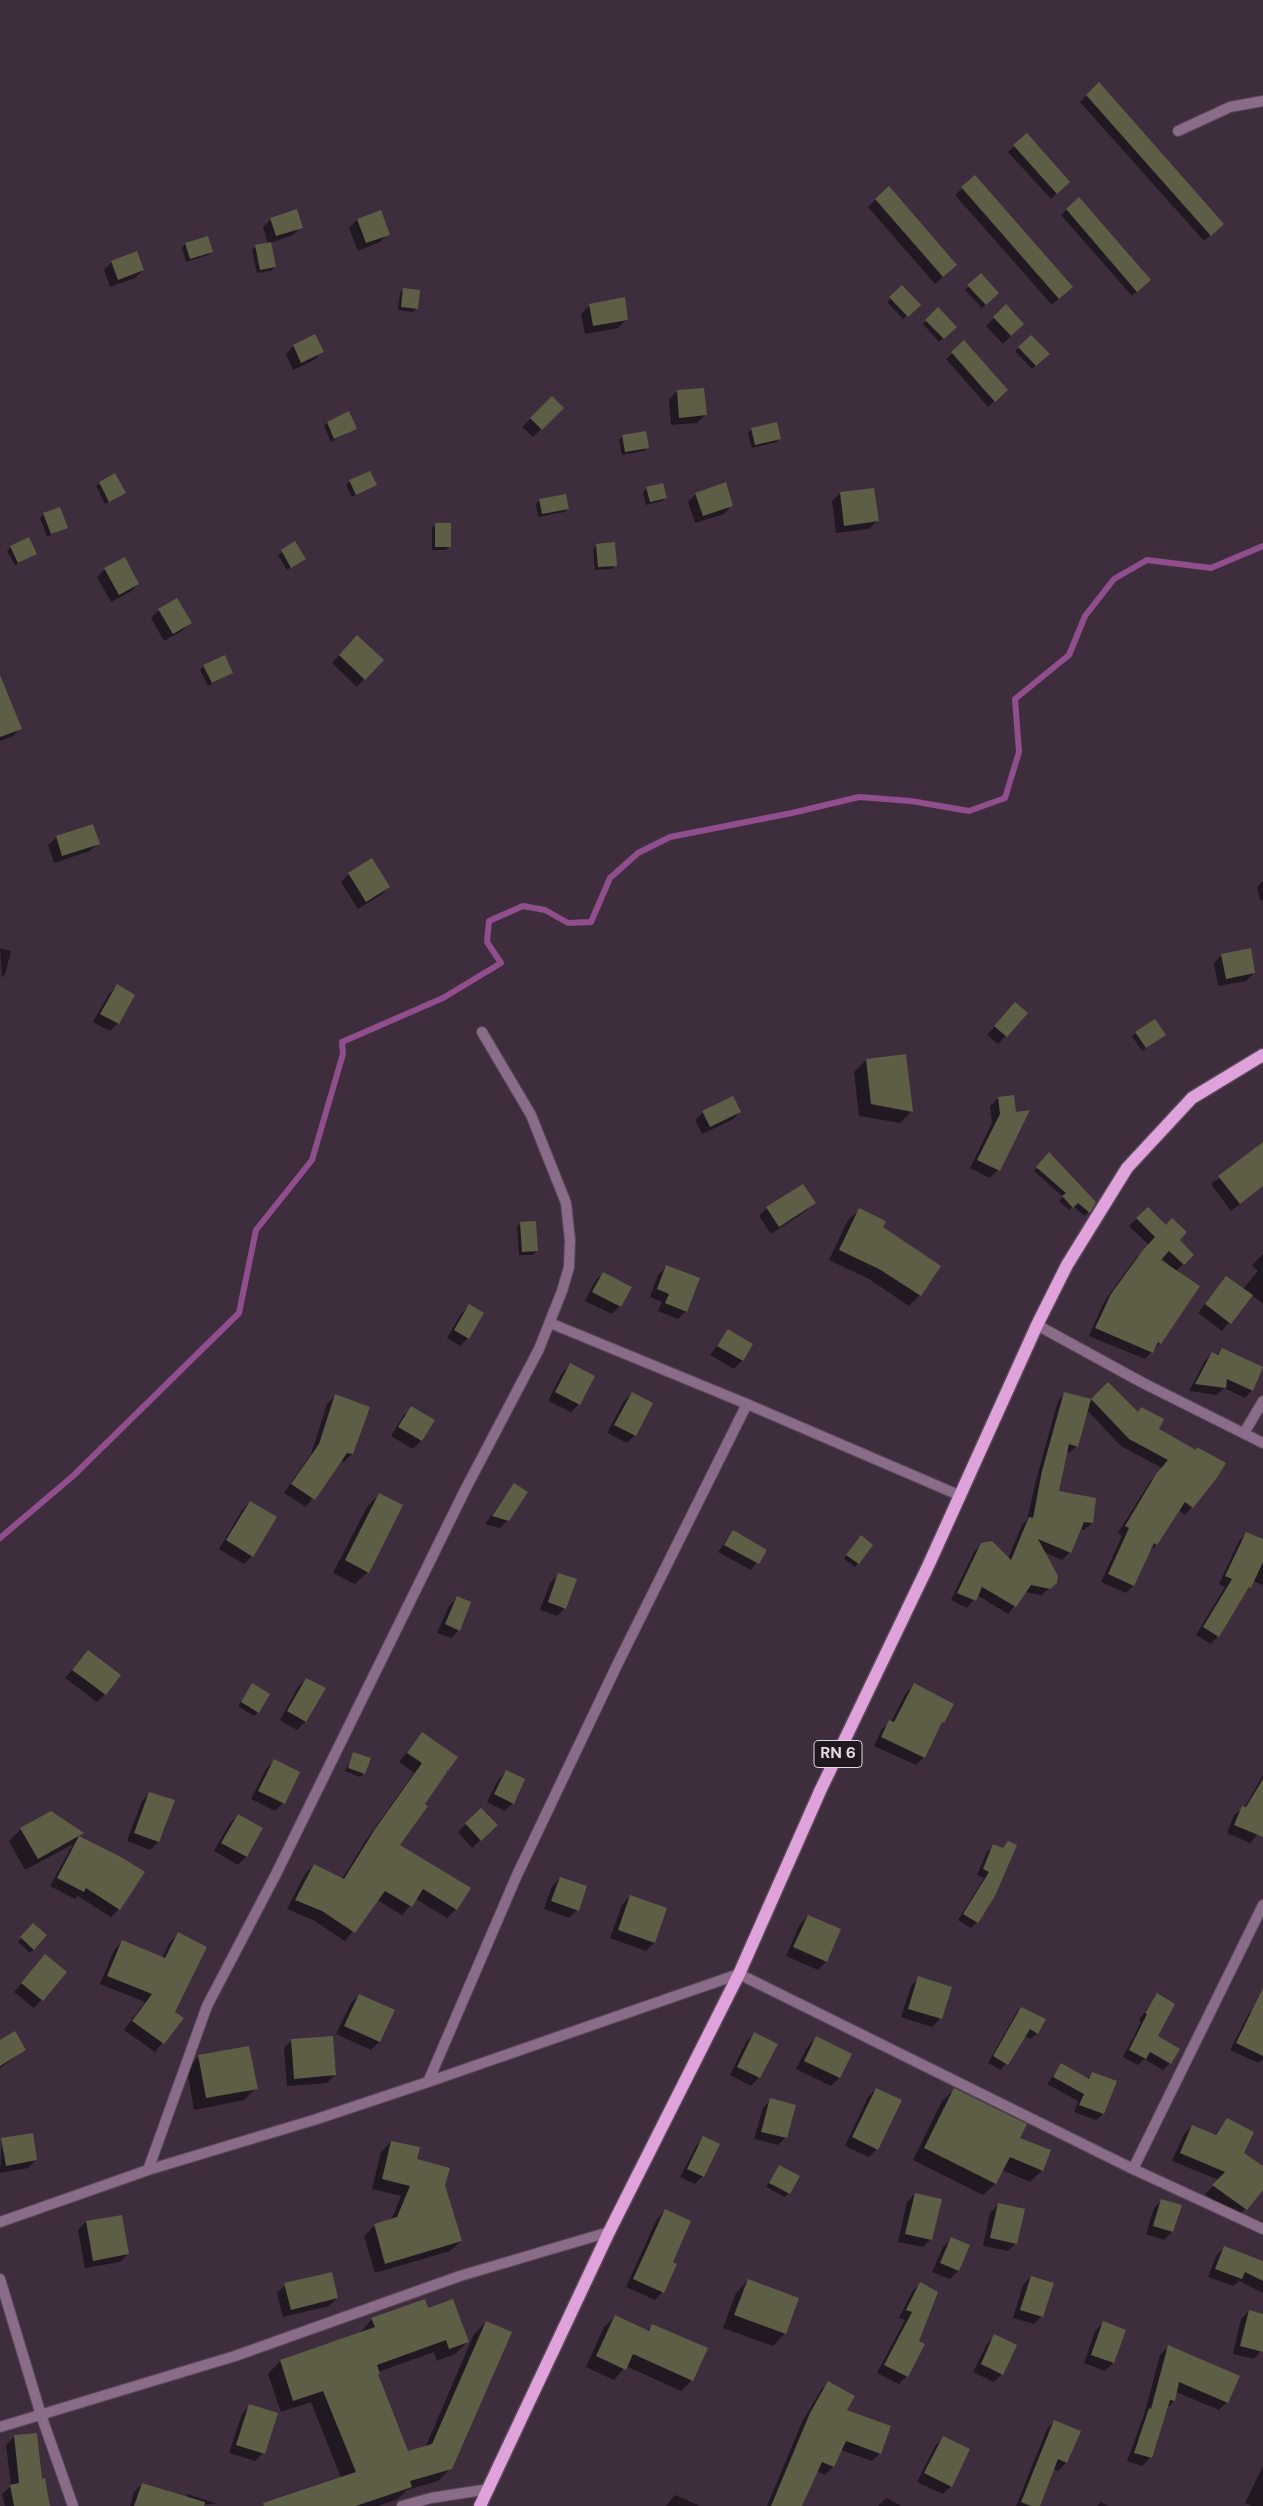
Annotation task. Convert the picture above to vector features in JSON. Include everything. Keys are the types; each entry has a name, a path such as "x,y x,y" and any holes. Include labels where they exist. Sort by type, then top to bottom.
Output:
{"main road":[{"name":"RN 6","path":"480,2506 609,2232 739,1974 821,1789 961,1496 1037,1325 1067,1265 1127,1168 1192,1098 1263,1055"}],"street":[{"path":"1178,131 1230,107 1263,101"},
{"path":"148,2170 207,2006 275,1876 550,1323 569,1267 570,1240 566,1203 530,1115 482,1032"},
{"path":"550,1323 961,1496"},
{"path":"1037,1325 1144,1383 1263,1443"},
{"path":"1244,1434 1263,1401"},
{"path":"428,2082 517,1875 622,1654 746,1404"},
{"path":"1133,2169 1263,1905"},
{"path":"0,2222 148,2170 317,2119 428,2082 739,1974 1133,2169 1263,2228"},
{"path":"0,2427 235,2356 460,2276 609,2232"},
{"path":"0,2279 41,2415 73,2506"},
{"path":"402,2506 431,2498 489,2489"}],"building":[{"path":"1099,82 1224,224 1211,236 1086,95"},
{"path":"1027,133 1070,182 1057,194 1013,145"},
{"path":"975,175 1073,287 1059,299 961,187"},
{"path":"889,186 957,265 943,277 875,199"},
{"path":"1079,197 1151,280 1137,292 1066,209"},
{"path":"297,209 303,228 276,236 270,218"},
{"path":"381,210 390,235 366,243 357,219"},
{"path":"208,236 213,252 190,259 185,243"},
{"path":"271,242 276,267 260,270 255,245"},
{"path":"137,251 144,270 118,280 111,261"},
{"path":"981,273 999,293 986,305 967,285"},
{"path":"902,285 921,305 908,317 889,297"},
{"path":"403,288 420,290 418,309 401,307"},
{"path":"625,297 628,320 593,326 589,304"},
{"path":"1006,304 1024,324 1011,336 993,317"},
{"path":"938,307 957,327 944,339 925,320"},
{"path":"315,334 324,352 301,363 293,345"},
{"path":"1031,335 1050,354 1036,366 1018,347"},
{"path":"964,340 1008,390 995,402 951,352"},
{"path":"704,388 707,415 679,418 677,390"},
{"path":"552,396 564,408 542,430 530,418"},
{"path":"349,411 357,429 334,439 327,422"},
{"path":"777,422 781,439 755,445 751,428"},
{"path":"646,431 649,448 625,452 622,435"},
{"path":"370,471 377,485 356,495 349,480"},
{"path":"115,473 126,493 109,502 99,482"},
{"path":"726,482 733,506 703,516 695,493"},
{"path":"663,483 667,498 650,502 646,487"},
{"path":"874,488 879,521 844,526 840,492"},
{"path":"566,494 569,509 542,514 539,499"},
{"path":"60,507 68,528 51,534 43,513"},
{"path":"435,523 451,523 451,547 435,547"},
{"path":"29,537 37,554 18,563 10,546"},
{"path":"295,541 306,559 291,568 281,550"},
{"path":"615,542 617,566 598,567 596,544"},
{"path":"125,557 139,584 119,595 104,568"},
{"path":"177,598 192,623 173,634 158,609"},
{"path":"357,635 384,660 365,680 339,655"},
{"path":"225,655 233,673 212,683 203,665"},
{"path":"0,675 22,729 0,737"},
{"path":"93,824 100,844 62,856 56,836"},
{"path":"372,858 390,887 366,902 348,873"},
{"path":"1251,948 1255,973 1226,979 1221,954"},
{"path":"117,984 135,995 119,1024 100,1014"},
{"path":"1015,1002 1028,1013 1007,1037 994,1026"},
{"path":"1155,1019 1166,1035 1146,1048 1135,1032"},
{"path":"906,1054 913,1112 871,1104 866,1059"},
{"path":"1014,1095 1016,1112 1030,1110 1000,1171 977,1160 1000,1114 998,1097"},
{"path":"733,1096 741,1112 710,1127 702,1111"},
{"path":"1263,1142 1263,1186 1240,1204 1218,1176"},
{"path":"1049,1152 1096,1202 1090,1213 1078,1203 1073,1208 1062,1196 1066,1193 1036,1167"},
{"path":"803,1184 816,1203 779,1227 766,1207"},
{"path":"1148,1207 1166,1225 1172,1218 1187,1232 1180,1240 1194,1255 1184,1265 1169,1251 1161,1260 1200,1286 1161,1344 1158,1342 1153,1353 1095,1328 1111,1294 1143,1250 1155,1237 1136,1218"},
{"path":"859,1208 886,1221 883,1227 941,1266 921,1296 879,1269 839,1250"},
{"path":"536,1221 538,1251 522,1252 520,1222"},
{"path":"666,1265 700,1278 687,1312 665,1303 669,1294 657,1289"},
{"path":"603,1272 632,1287 621,1307 592,1292"},
{"path":"1226,1276 1253,1295 1231,1324 1205,1304"},
{"path":"469,1304 484,1313 469,1339 454,1330"},
{"path":"728,1329 753,1344 743,1361 717,1346"},
{"path":"1222,1348 1263,1367 1253,1391 1227,1379 1226,1388 1195,1384 1212,1352 1218,1355"},
{"path":"570,1363 595,1376 580,1405 555,1392"},
{"path":"1108,1382 1138,1412 1141,1407 1164,1419 1159,1429 1196,1450 1197,1447 1226,1463 1193,1508 1185,1502 1157,1545 1154,1543 1134,1586 1108,1574 1129,1528 1125,1526 1156,1474 1168,1460 1129,1439 1091,1399"},
{"path":"632,1392 653,1403 636,1436 614,1425"},
{"path":"1064,1392 1091,1399 1078,1447 1069,1444 1059,1491 1096,1498 1093,1523 1084,1522 1071,1553 1038,1539 1058,1576 1057,1583 1050,1589 1031,1585 1016,1607 982,1587 976,1601 957,1593 981,1543 992,1541 1011,1560 1029,1517 1033,1518 1042,1471"},
{"path":"335,1394 370,1407 353,1454 347,1453 315,1500 291,1484 319,1444"},
{"path":"411,1406 435,1420 422,1441 398,1427"},
{"path":"514,1483 528,1492 509,1521 492,1516"},
{"path":"379,1493 403,1505 369,1573 345,1560"},
{"path":"250,1501 277,1517 253,1557 226,1540"},
{"path":"733,1530 767,1550 759,1564 724,1545"},
{"path":"1246,1532 1263,1539 1263,1562 1251,1588 1249,1587 1219,1637 1203,1627 1232,1579 1225,1576"},
{"path":"861,1535 873,1545 859,1564 846,1555"},
{"path":"558,1573 577,1579 566,1609 548,1602"},
{"path":"457,1596 471,1602 460,1631 445,1624"},
{"path":"88,1650 121,1675 106,1695 72,1670"},
{"path":"306,1678 326,1688 306,1722 287,1711"},
{"path":"252,1683 270,1694 259,1713 241,1702"},
{"path":"914,1683 954,1704 944,1723 942,1722 925,1758 881,1737 889,1720 894,1722"},
{"path":"422,1732 458,1757 448,1771 446,1770 447,1772 425,1804 428,1806 400,1845 471,1888 457,1910 423,1889 412,1907 385,1891 355,1933 322,1911 295,1900 314,1864 344,1879 375,1829 422,1763 407,1753"},
{"path":"353,1752 371,1758 365,1774 348,1768"},
{"path":"274,1759 300,1772 285,1804 258,1791"},
{"path":"506,1770 525,1779 514,1804 494,1794"},
{"path":"1263,1779 1263,1837 1234,1825 1242,1806 1246,1807"},
{"path":"149,1792 175,1800 159,1842 134,1833"},
{"path":"481,1808 498,1825 481,1841 465,1823"},
{"path":"51,1811 84,1833 38,1859 20,1828"},
{"path":"238,1814 263,1828 247,1857 221,1843"},
{"path":"79,1836 121,1857 145,1872 120,1910 86,1888 84,1892 57,1878"},
{"path":"1008,1841 1017,1845 995,1896 978,1923 963,1914 989,1872 983,1869 993,1844 1003,1848"},
{"path":"560,1877 587,1886 579,1911 551,1901"},
{"path":"630,1895 667,1908 655,1943 618,1930"},
{"path":"808,1915 841,1929 827,1962 793,1947"},
{"path":"33,1923 47,1935 34,1950 20,1937"},
{"path":"178,1932 207,1947 175,2012 184,2018 164,2044 132,2021 152,1994 107,1976 122,1940 165,1958"},
{"path":"45,1954 67,1972 43,2001 21,1983"},
{"path":"918,1976 952,1987 942,2019 908,2009"},
{"path":"1263,1988 1263,2056 1236,2043"},
{"path":"1157,1993 1175,2004 1158,2036 1180,2049 1171,2064 1150,2052 1146,2059 1129,2050 1147,2014 1145,2013"},
{"path":"359,1994 395,2010 380,2042 344,2026"},
{"path":"1021,2007 1046,2019 1038,2034 1030,2029 1008,2065 993,2056"},
{"path":"15,2031 26,2050 0,2066 0,2040"},
{"path":"754,2032 778,2044 760,2078 737,2067"},
{"path":"333,2036 336,2075 294,2079 291,2039"},
{"path":"816,2036 852,2054 840,2078 804,2061"},
{"path":"249,2046 258,2089 206,2098 198,2055"},
{"path":"1061,2063 1089,2079 1092,2072 1117,2081 1104,2114 1079,2105 1084,2094 1053,2077"},
{"path":"876,2088 902,2100 878,2150 852,2137"},
{"path":"954,2088 1027,2124 1020,2138 1051,2150 1043,2171 1010,2157 996,2184 924,2148"},
{"path":"770,2098 796,2105 787,2138 761,2132"},
{"path":"1227,2118 1254,2132 1244,2153 1263,2166 1263,2190 1247,2210 1212,2185 1225,2172 1180,2153 1192,2125 1216,2135"},
{"path":"33,2133 37,2160 6,2166 1,2138"},
{"path":"703,2136 720,2144 704,2177 687,2169"},
{"path":"391,2141 420,2147 417,2159 450,2168 445,2185 462,2241 385,2264 374,2224 397,2217 410,2186 382,2179"},
{"path":"779,2165 800,2176 790,2194 769,2183"},
{"path":"915,2193 942,2199 932,2240 905,2234"},
{"path":"1161,2199 1182,2205 1173,2232 1153,2226"},
{"path":"998,2203 1025,2209 1017,2244 990,2238"},
{"path":"665,2209 691,2221 673,2262 677,2264 664,2293 633,2279"},
{"path":"122,2215 129,2254 93,2261 86,2221"},
{"path":"951,2237 970,2245 959,2271 940,2263"},
{"path":"1224,2246 1263,2261 1263,2281 1245,2272 1242,2279 1215,2269"},
{"path":"332,2272 338,2298 291,2310 284,2283"},
{"path":"1031,2276 1054,2283 1043,2317 1020,2310"},
{"path":"748,2279 799,2298 786,2334 734,2315"},
{"path":"920,2282 938,2292 919,2341 925,2344 908,2377 884,2365 912,2312 906,2310"},
{"path":"425,2299 428,2308 453,2299 469,2342 449,2349 446,2340 377,2365 380,2374 378,2374 408,2451 432,2444 486,2321 512,2332 452,2469 410,2481 412,2487 356,2506 264,2506 263,2503 356,2472 323,2391 293,2401 280,2360 375,2327 371,2318"},
{"path":"1249,2310 1263,2314 1263,2352 1240,2346"},
{"path":"615,2315 649,2331 652,2324 708,2348 693,2381 633,2354 626,2370 596,2356"},
{"path":"1103,2321 1126,2330 1114,2363 1091,2355"},
{"path":"994,2334 1017,2345 1003,2375 981,2364"},
{"path":"1168,2345 1240,2376 1228,2403 1179,2382 1175,2401 1170,2400 1152,2458 1134,2453 1149,2408 1151,2409"},
{"path":"828,2381 855,2396 847,2410 891,2426 881,2454 846,2441 834,2467 822,2462 802,2506 771,2506 810,2413"},
{"path":"249,2404 278,2413 265,2454 236,2445"},
{"path":"1054,2420 1081,2431 1067,2463 1058,2459 1040,2506 1031,2506 1021,2502"},
{"path":"37,2433 42,2479 45,2478 50,2506 14,2506 10,2485 19,2483 14,2435"},
{"path":"943,2436 970,2449 952,2487 924,2473"},
{"path":"142,2483 205,2502 204,2506 134,2506"}],"waterway":[{"path":"0,1538 73,1476 239,1313 256,1230 312,1160 343,1054 342,1042 443,998 501,963 487,942 489,921 523,906 545,910 568,923 591,922 610,878 638,853 670,837 792,813 859,797 911,801 969,811 1005,798 1019,752 1015,699 1069,655 1085,616 1114,579 1147,560 1211,568 1263,546"}]}
